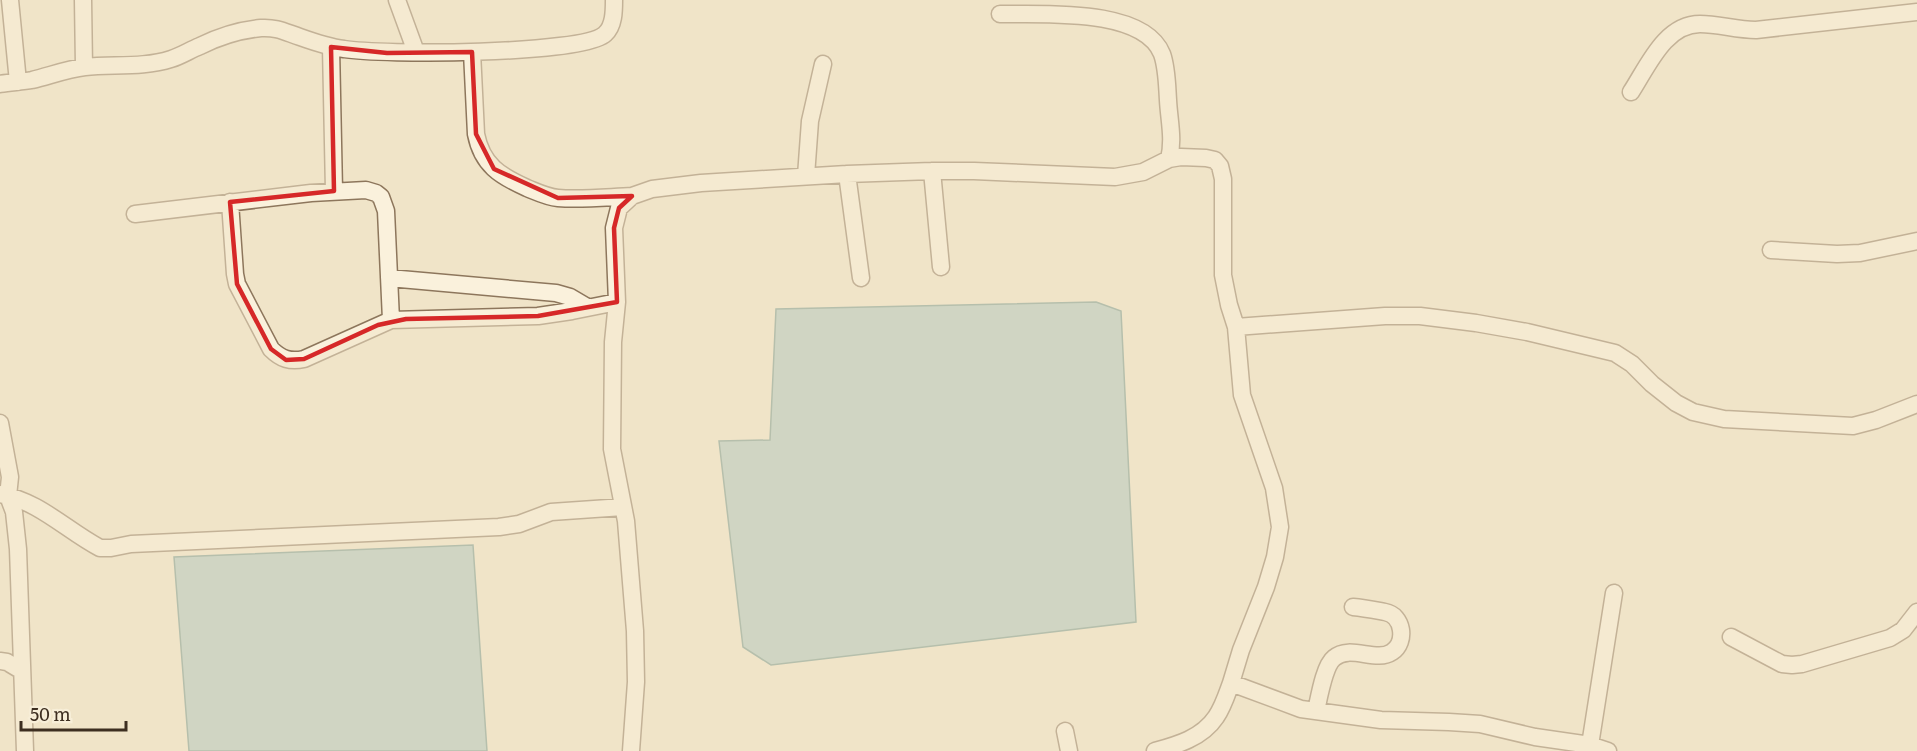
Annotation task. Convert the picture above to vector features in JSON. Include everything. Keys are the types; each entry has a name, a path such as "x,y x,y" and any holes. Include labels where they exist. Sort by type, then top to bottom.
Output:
{"street":[{"path":"10,0 18,82"},
{"path":"84,0 84,67"},
{"path":"397,0 416,52"},
{"path":"0,84 84,67 146,64 170,59 216,39 260,28 277,28 294,36 345,50 387,53 530,49 597,40 606,34 611,24 614,0"},
{"path":"1631,92 1667,38 1681,27 1700,24 1739,30 1756,30 1917,12"},
{"path":"1000,14 1103,18 1137,29 1151,39 1159,49 1164,62 1173,143 1169,159"},
{"path":"331,47 334,191"},
{"path":"472,52 478,144 494,169 508,179 542,194 558,198 632,196 652,189 701,183 847,174 974,171 1115,177 1143,172 1169,159 1181,157 1215,160 1220,166 1223,179 1223,275 1236,327 1242,395 1274,488 1280,527 1269,577 1241,650 1232,682 1217,716 1208,728 1195,737 1155,751"},
{"path":"806,176 810,121 824,64"},
{"path":"932,171 941,267"},
{"path":"847,174 861,278"},
{"path":"135,213 334,191 366,190 376,193 381,198 386,211 391,320"},
{"path":"632,196 619,208 614,228 617,302 613,342 612,450 623,507 635,631 636,682 633,750"},
{"path":"230,202 237,284 271,349 278,355 294,361 304,359 391,320 538,316 617,302"},
{"path":"1771,250 1860,253 1917,241"},
{"path":"389,278 556,293 570,297 587,308"},
{"path":"1236,327 1385,316 1419,316 1527,332 1615,353 1632,364 1676,403 1693,412 1724,418 1853,426 1876,420 1917,404"},
{"path":"0,423 10,477 4,495 14,512 18,549 25,751"},
{"path":"4,495 42,510 100,548 131,544 499,527 519,524 551,512 623,507"},
{"path":"1590,745 1614,593"},
{"path":"1316,711 1329,664 1334,657 1353,653 1385,655 1398,647 1401,639 1398,619 1392,613 1353,606"},
{"path":"1731,637 1782,664 1802,664 1890,638 1904,630 1917,612"},
{"path":"0,661 7,662 22,671"},
{"path":"1232,682 1301,709 1381,720 1480,724 1535,737 1590,745 1608,751"},
{"path":"1065,731 1069,751"}],"highlighted area":[{"path":"331,47 387,53 472,52 476,134 494,169 558,198 632,196 619,208 614,228 617,302 538,316 406,319 378,325 304,359 286,360 271,349 237,284 230,202 334,191"}],"water":[{"path":"1096,302 1121,311 1136,622 771,665 743,647 719,441 770,440 776,309"},
{"path":"473,545 487,751 189,751 174,557"}]}
